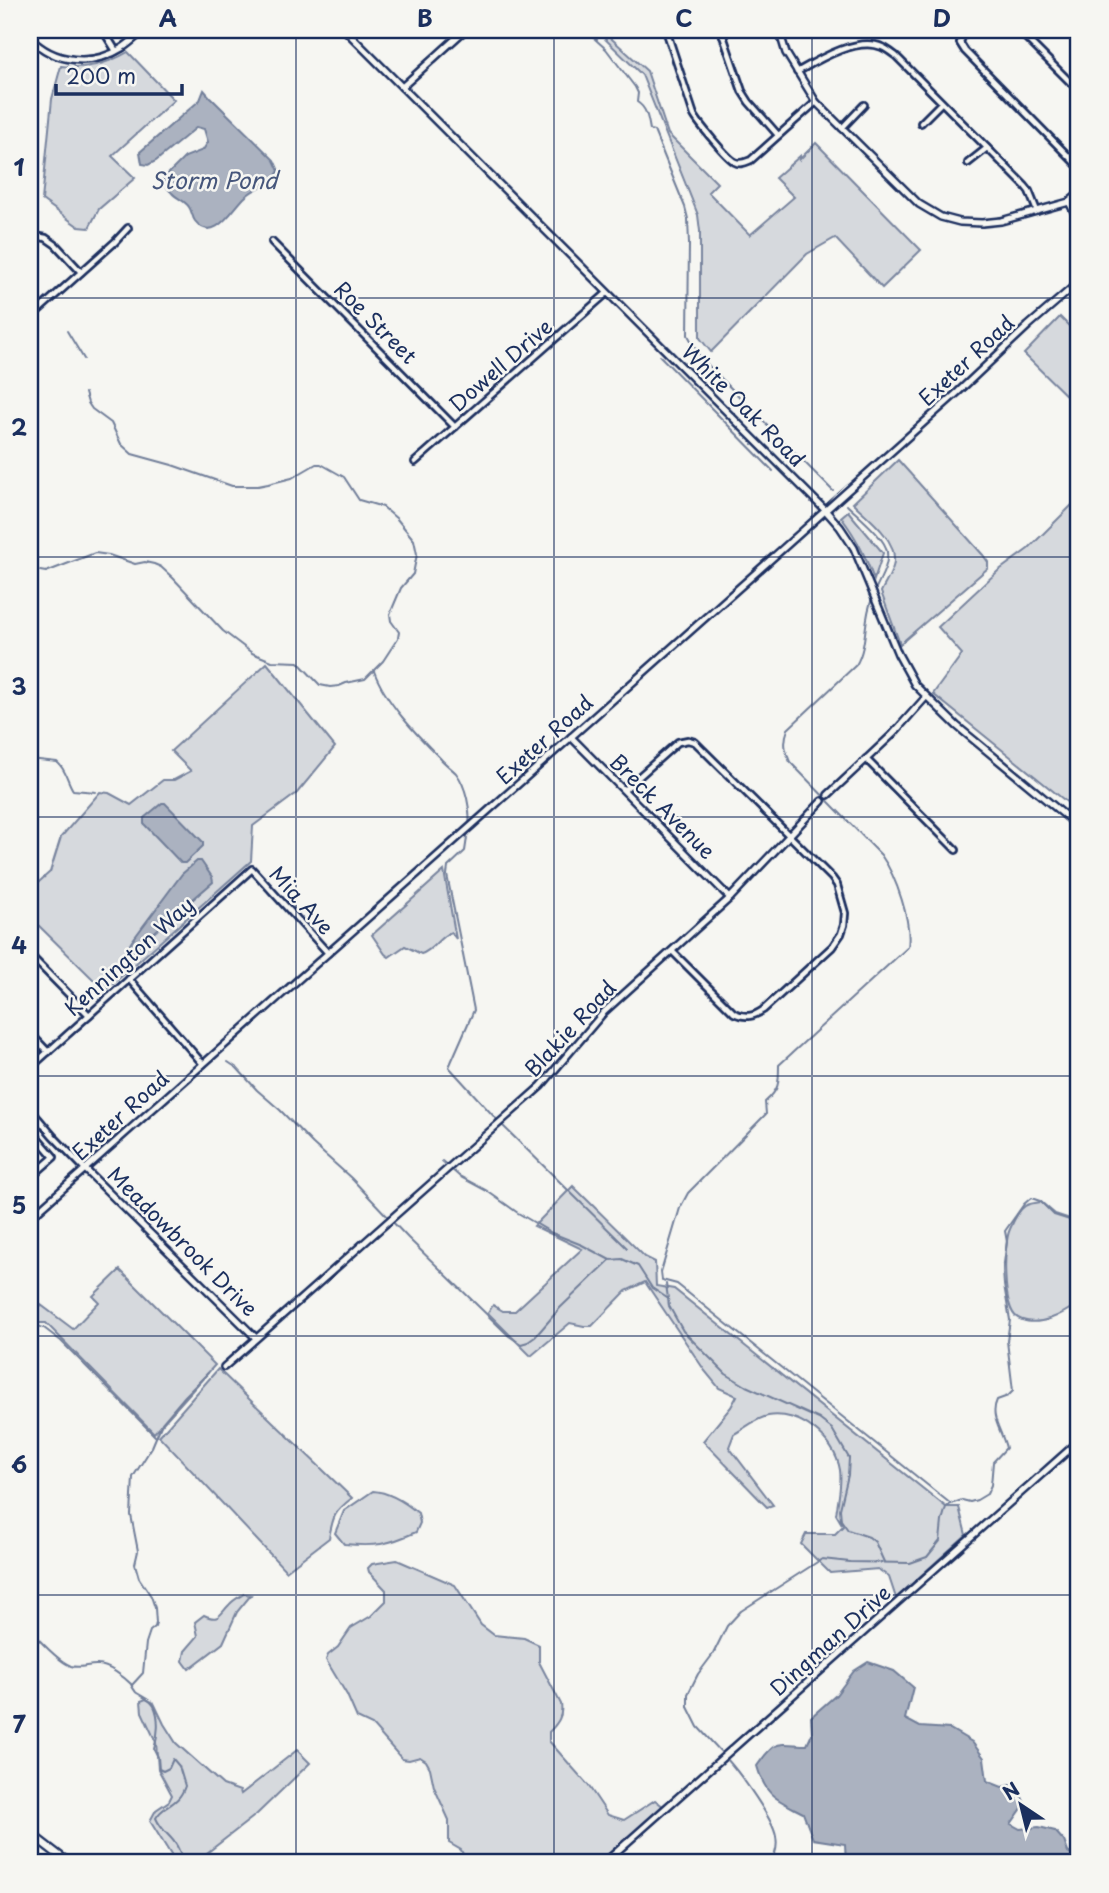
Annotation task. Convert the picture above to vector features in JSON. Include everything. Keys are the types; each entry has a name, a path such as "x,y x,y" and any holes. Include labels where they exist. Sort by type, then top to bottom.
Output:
{"main road":[{"path":"30,1833 69,1863"}],"street":[{"path":"103,30 116,51"},
{"path":"30,37 38,46 56,57 73,60 99,58 116,51 144,30"},
{"name":"White Oak Road","path":"345,30 825,510 854,548 904,667 915,685 978,744 1079,827"},
{"path":"402,87 465,30"},
{"path":"666,30 694,115 735,162 744,163 751,160 816,102"},
{"path":"721,30 742,91 778,135"},
{"path":"779,30 786,54 816,102 919,204 941,217 960,222 1001,221 1069,202 1079,194"},
{"path":"967,30 960,43 965,51 1079,167"},
{"path":"1018,30 1079,91"},
{"path":"797,72 858,44 883,47 897,56 1025,186 1037,211"},
{"path":"921,123 942,103"},
{"path":"842,128 864,105"},
{"path":"968,163 987,148"},
{"path":"1069,202 1079,221"},
{"path":"30,318 128,228"},
{"path":"30,235 46,238 56,244 81,272"},
{"name":"Roe Street","path":"272,242 455,427"},
{"name":"Exeter Road","path":"30,1218 1079,282"},
{"name":"Dowell Drive","path":"415,462 607,293"},
{"path":"30,335 34,340"},
{"name":"Blakie Road","path":"223,1367 541,1086 604,1012 730,898 822,801 893,734 926,697"},
{"name":"Breck Avenue","path":"571,737 730,898"},
{"path":"624,790 678,742 690,740 697,743 832,878 845,913 841,934 832,947 762,1010 749,1017 734,1013 672,951"},
{"path":"866,759 956,850"},
{"name":"Mia Ave","path":"252,870 328,953"},
{"name":"Kennington Way","path":"30,1068 252,870"},
{"path":"30,955 89,1015"},
{"path":"129,979 203,1064"},
{"path":"30,1033 48,1052"},
{"path":"30,1111 85,1169"},
{"path":"30,1129 54,1157 30,1178"},
{"path":"30,1161 38,1171"},
{"name":"Meadowbrook Drive","path":"85,1169 256,1338"},
{"name":"Dingman Drive","path":"604,1863 1079,1441"}],"shaded area":[{"path":"598,30 602,30 647,71 668,134 717,183 708,192 750,235 794,197 775,178 816,143 921,250 882,288 835,238 807,254 711,352 700,338 698,215 642,75"},
{"path":"128,52 174,100 112,156 135,178 99,209 89,228 79,227 42,200 52,99 61,66 96,65"},
{"path":"1060,317 1079,336 1079,408 1024,354"},
{"path":"898,460 988,562 988,568 900,644 881,592 893,569 891,544 880,529 853,503"},
{"path":"1079,498 1079,812 933,694 962,654 938,627 998,571 1028,549"},
{"path":"848,511 883,553 874,580 860,547 841,517"},
{"path":"267,663 335,747 297,793 253,826 251,861 105,991 30,917 30,890 50,872 61,837 100,792 109,793 131,805 163,780 174,780 191,771 171,751"},
{"path":"444,871 456,939 451,932 421,954 405,946 389,957 372,935"},
{"path":"573,1186 645,1257 655,1262 656,1286 674,1289 946,1507 959,1507 966,1535 896,1598 889,1577 878,1569 830,1573 801,1544 806,1534 835,1534 843,1526 836,1514 840,1470 831,1448 814,1429 803,1422 780,1415 759,1419 734,1434 729,1447 773,1505 767,1507 703,1441 737,1396 719,1388 705,1371 645,1282 626,1291 592,1326 570,1323 531,1356 488,1313 493,1305 503,1311 515,1311 582,1249 534,1226"},
{"path":"1041,1202 1055,1214 1079,1222 1079,1303 1058,1315 1034,1322 1018,1318 1009,1303 1005,1276 1006,1248 1010,1229 1021,1210 1028,1204"},
{"path":"120,1270 215,1365 154,1433 46,1323 30,1323 30,1301 37,1302 73,1329 99,1302 93,1296"},
{"path":"218,1369 352,1498 335,1515 329,1538 286,1571 159,1436"},
{"path":"373,1491 385,1493 418,1513 420,1523 416,1532 381,1544 344,1544 335,1533 344,1511"},
{"path":"397,1560 455,1585 481,1625 494,1635 524,1638 539,1645 539,1662 561,1704 560,1716 549,1732 549,1741 588,1785 608,1815 624,1820 655,1800 664,1807 598,1863 467,1863 461,1850 449,1843 449,1820 426,1761 420,1757 402,1759 372,1725 357,1718 326,1660 351,1628 371,1616 386,1601 386,1590 368,1568 372,1564"},
{"path":"244,1594 251,1595 237,1612 223,1643 189,1669 183,1661 185,1651 198,1636 195,1622 204,1615 213,1618 218,1616"},
{"path":"146,1699 154,1703 176,1743 223,1785 240,1791 241,1794 297,1750 310,1763 257,1814 194,1863 176,1863 150,1821 156,1810 169,1801 172,1795 158,1769 156,1742 142,1712 141,1701"}],"water":[{"name":"Storm Pond","path":"204,90 274,160 279,171 276,176 245,197 223,222 209,229 195,221 187,205 171,192 163,179 185,157 203,150 208,142 204,129 197,127 148,165 142,164 140,152 200,100"},
{"path":"162,803 203,842 203,846 185,863 181,863 144,824 144,818"},
{"path":"197,861 201,861 213,882 129,954 126,951 132,941 182,874"},
{"path":"868,1662 894,1671 913,1687 905,1719 920,1727 950,1729 972,1742 984,1758 987,1781 1002,1787 1016,1784 1025,1804 1011,1824 1020,1829 1039,1827 1055,1831 1064,1841 1068,1852 1079,1859 1079,1863 846,1863 845,1844 813,1839 803,1813 768,1791 757,1766 773,1747 807,1745 812,1734 811,1717 836,1695 854,1671"}],"waterway":[{"path":"585,30 606,49 635,87 638,93 637,102 645,111 650,130 654,131 685,207 689,244 688,335 700,357 833,491"},
{"path":"594,30 597,39"},
{"path":"67,331 84,359"},
{"path":"660,356 773,471"},
{"path":"30,565 46,572 95,553 135,564 154,564 173,578 223,631 252,653 272,661 298,662 320,685 330,687 365,679 383,661 398,638 399,632 391,621 390,614 401,588 413,574 417,554 414,540 383,507 359,500 344,477 321,464 316,464 292,478 268,484 232,486 132,454 121,444 111,423 92,409 85,393"},
{"path":"796,463 802,461"},
{"path":"847,505 877,534 887,552 884,572 875,590"},
{"path":"872,599 856,665 788,729 785,746 790,762 887,864 905,912 908,947 779,1065 777,1086 765,1102 766,1114 688,1193 680,1208 661,1272 662,1280 677,1284 951,1504 962,1500 970,1502 987,1494 991,1485 993,1462 1006,1448 994,1412 997,1400 1013,1391 1007,1341 1010,1320 1003,1270 1007,1242 1005,1231 1031,1198 1040,1201 1054,1215 1079,1223"},
{"path":"374,671 402,718 460,778 467,798 469,825"},
{"path":"30,759 57,762 73,790 96,792"},
{"path":"468,831 465,851 448,867 447,875 474,1010 449,1067 499,1122 627,1248"},
{"path":"228,1062 351,1178 408,1238 509,1336 521,1344 535,1337 560,1308 610,1260"},
{"path":"442,1161 459,1176 552,1233 610,1260 622,1259 638,1266 652,1288 667,1298"},
{"path":"666,1284 669,1306 683,1331 726,1374 819,1419 832,1429 849,1458 840,1509 841,1520 848,1530 869,1537 875,1542 884,1562"},
{"path":"30,1324 44,1328 61,1341 155,1436"},
{"path":"132,1685 143,1673 146,1643 156,1623 151,1596 139,1578 135,1564 138,1551 131,1515 133,1477 152,1447 162,1423 208,1373"},
{"path":"723,1754 698,1727 688,1707 688,1694 727,1626 741,1611 822,1559 910,1563 927,1557 940,1541 946,1507 951,1504"},
{"path":"30,1630 66,1663 78,1667 98,1665 111,1669 154,1706 158,1728 154,1749 159,1769 163,1771 169,1768 173,1759 179,1766 185,1786 175,1802 162,1810 156,1818 175,1842 182,1863"},
{"path":"726,1758 755,1796 774,1829 777,1841 770,1863"}]}
